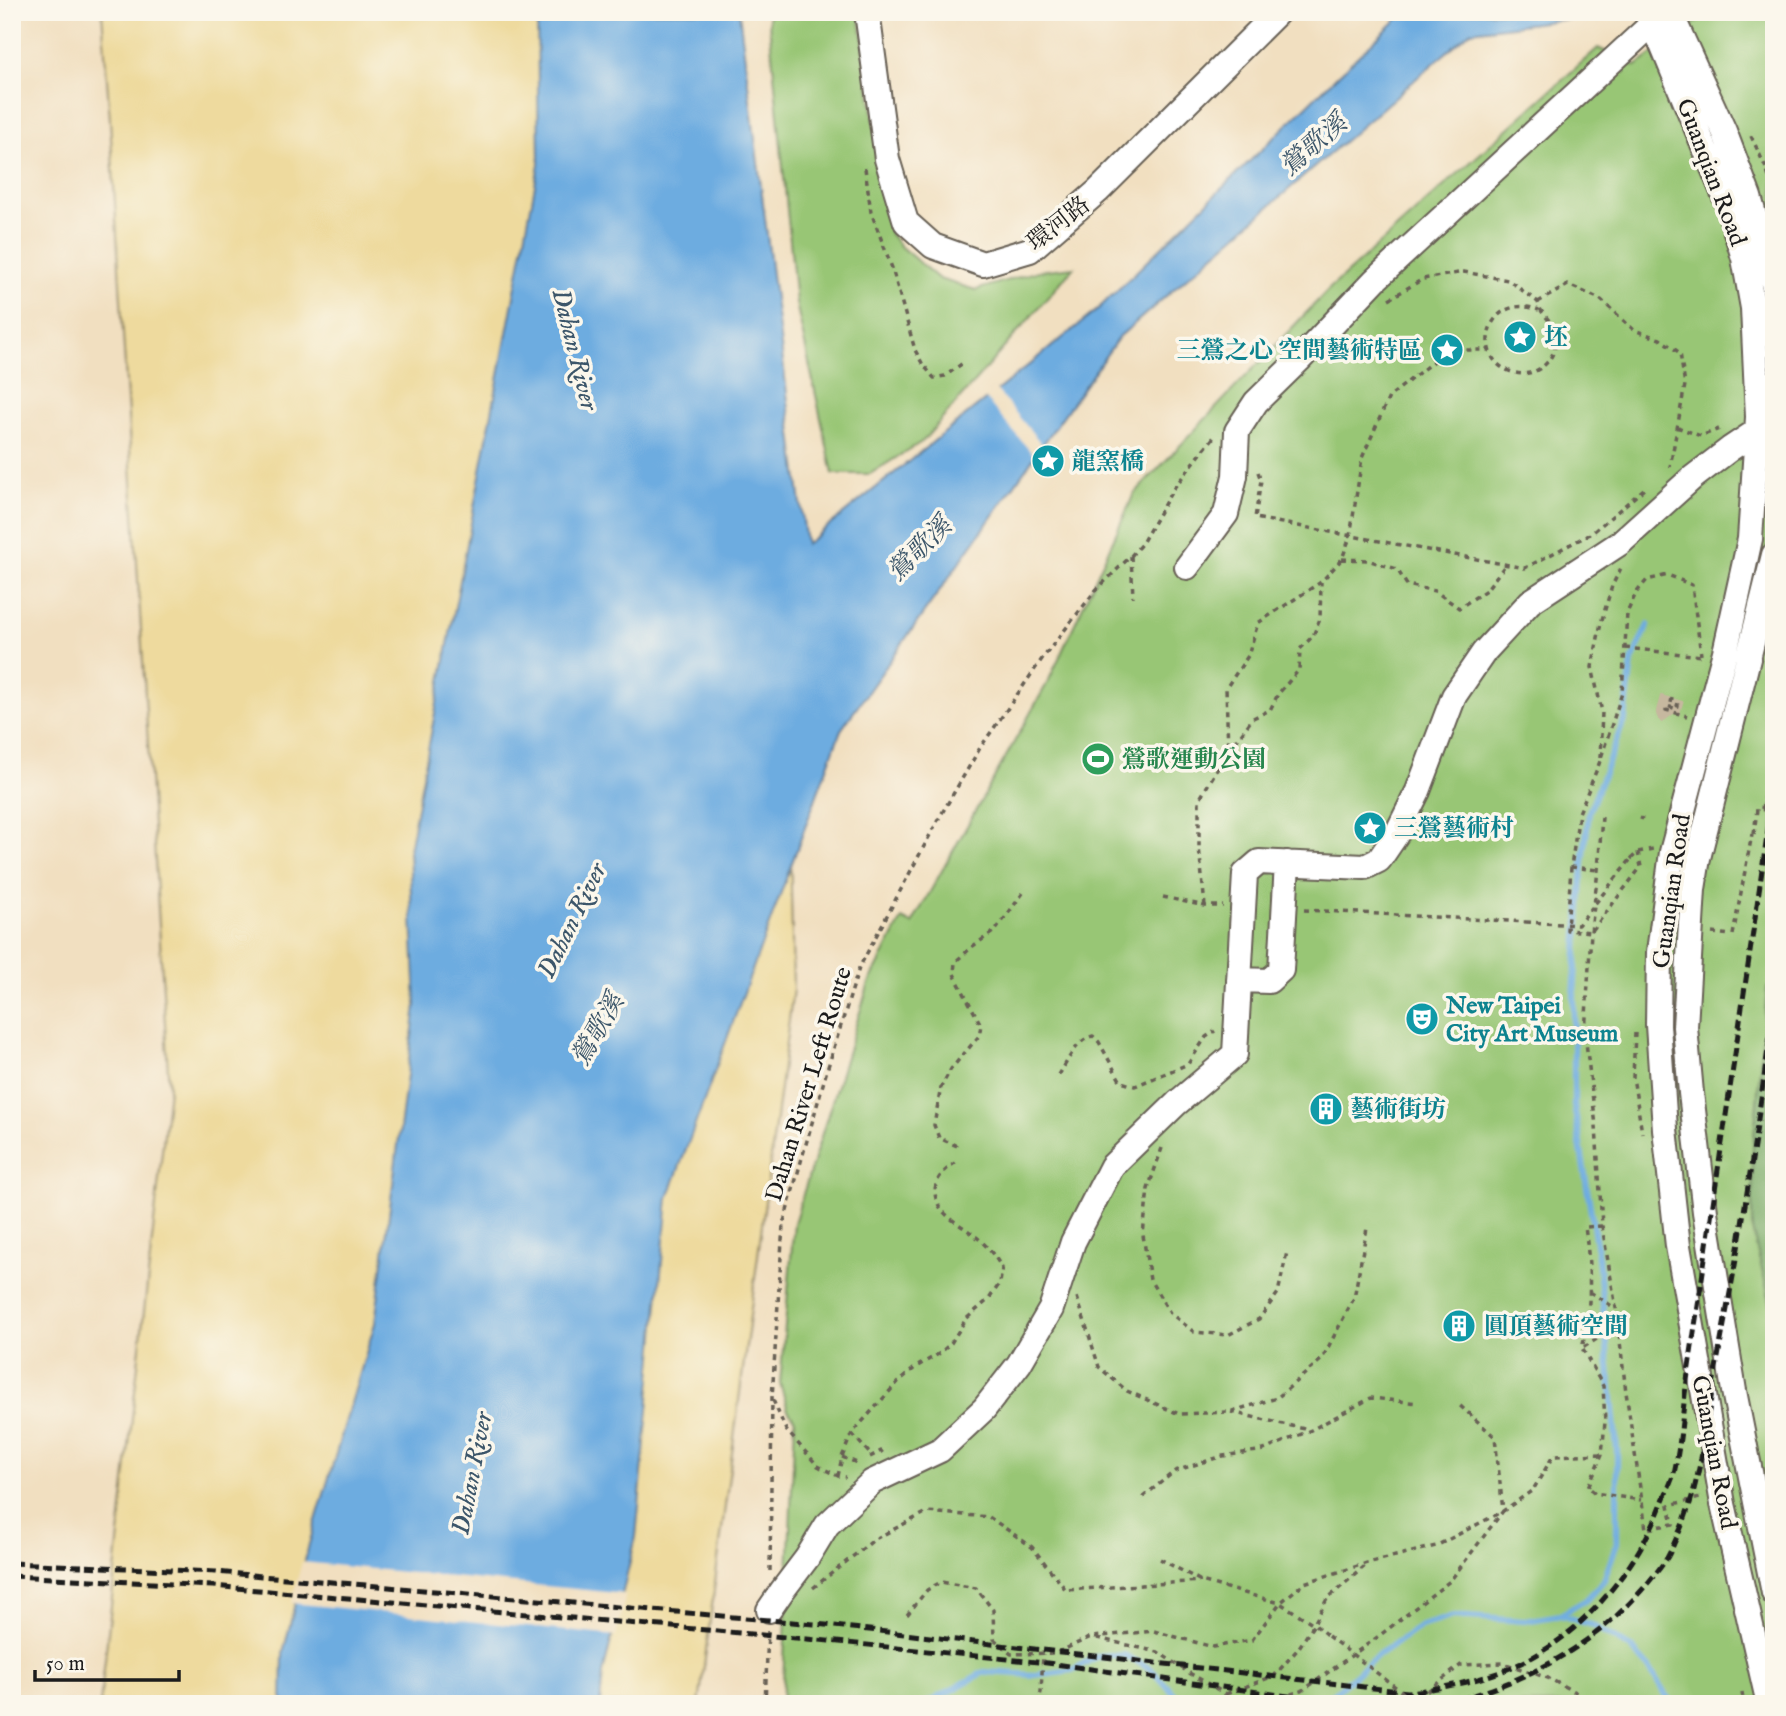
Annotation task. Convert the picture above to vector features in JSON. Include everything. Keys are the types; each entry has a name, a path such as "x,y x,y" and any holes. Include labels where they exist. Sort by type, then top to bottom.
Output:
{"street":[{"name":"環河路","path":"867,12 887,159 906,222 933,246 983,264 1030,250 1098,191 1278,12"},
{"name":"Guanqian Road","path":"1660,15 1724,131 1749,197 1774,286"},
{"name":"Guanqian Road","path":"1660,15 1727,202 1744,258 1754,316 1757,431 1750,539 1726,648 1672,852 1659,952 1658,1025 1665,1129 1678,1247 1723,1504 1769,1704"},
{"path":"1187,567 1226,514 1235,477 1237,431 1256,402 1375,280 1660,15"},
{"path":"774,1590 807,1559 827,1525 872,1482 940,1450 984,1409 1019,1364 1051,1309 1073,1242 1112,1166 1177,1103 1235,1055 1245,874 1259,862 1365,867 1379,860 1396,835 1418,791 1454,696 1484,652 1530,602 1620,542 1691,479 1757,431"},
{"name":"Guanqian Road","path":"1774,555 1698,858 1693,889 1685,1027 1705,1212 1736,1404 1774,1593"},
{"path":"1239,980 1269,981 1282,970 1287,863"}],"path":[{"path":"1389,299 1423,279 1464,272 1508,279 1538,302 1539,310"},
{"path":"1538,302 1568,285 1600,299 1634,330 1660,339 1680,353 1685,385 1670,467 1679,461"},
{"path":"1516,306 1539,310 1548,317 1554,327 1555,348 1551,358 1534,372 1523,374 1503,368 1494,360 1489,350 1490,327 1496,317 1505,309 1516,306"},
{"path":"1228,751 1226,688 1248,656 1258,623 1321,582 1342,559 1350,537 1362,458 1389,397 1447,350 1489,350"},
{"path":"1677,427 1702,436 1722,428"},
{"path":"1258,470 1261,480 1255,518 1525,568 1592,533 1651,484"},
{"name":"Dahan River Left Route","path":"765,1704 774,1590 772,1398 783,1225 859,968 938,820 980,748 1042,659 1088,600 1131,556 1133,597"},
{"path":"1342,559 1367,560 1397,569 1407,585 1435,591 1459,608 1486,590 1506,564"},
{"path":"1591,932 1567,930 1571,867 1578,813 1599,764 1622,693 1625,648 1628,613 1636,593 1647,580 1668,575 1692,585 1703,657 1625,648"},
{"path":"1205,906 1199,847 1199,800 1228,751 1253,718 1270,710 1278,694 1300,670 1300,649 1312,636 1320,619 1321,582"},
{"path":"1599,764 1602,712 1592,667 1612,586"},
{"path":"1672,698 1671,703 1678,705 1677,709 1667,706 1666,710 1688,716"},
{"path":"1762,809 1774,726"},
{"path":"1707,932 1732,935 1757,809 1765,810 1774,755"},
{"path":"1602,817 1585,1034 1596,1126 1602,1226 1646,1529 1673,1524 1669,1505 1704,1497"},
{"path":"1285,909 1578,925 1638,852 1655,849"},
{"path":"1591,932 1641,867 1638,852"},
{"path":"1571,867 1598,870"},
{"path":"957,1146 939,1138 934,1125 941,1087 951,1069 979,1036 981,1025 954,974 955,962 996,930 1023,893"},
{"path":"1163,897 1205,906 1243,907"},
{"path":"1059,1075 1080,1043 1088,1036 1093,1036 1099,1042 1121,1082 1135,1086 1188,1064 1206,1037 1218,1028 1236,1037"},
{"path":"1165,1140 1148,1189 1143,1235 1150,1280 1170,1313 1194,1332 1228,1335 1259,1319 1278,1293 1287,1252"},
{"path":"838,1476 852,1433 898,1381 951,1343 966,1318 989,1299 1000,1283 1002,1268 995,1256 977,1236 945,1214 936,1202 935,1186 942,1172 956,1162"},
{"path":"1602,1226 1585,1227 1590,1260 1590,1292 1588,1322 1582,1348 1603,1386 1605,1423 1602,1454 1588,1487 1595,1493 1641,1500"},
{"path":"1077,1296 1099,1367 1127,1391 1179,1414 1229,1412 1277,1398 1322,1359 1354,1298 1367,1228"},
{"path":"1590,1292 1616,1308"},
{"path":"1582,1348 1618,1326"},
{"path":"772,1398 786,1430 818,1466 838,1476 872,1482"},
{"path":"1143,1497 1175,1471 1223,1456 1264,1450 1311,1430 1371,1398 1418,1403"},
{"path":"1252,1704 1302,1691 1380,1636 1450,1581 1503,1511 1495,1437 1457,1403"},
{"path":"1229,1412 1311,1430"},
{"path":"852,1433 872,1456"},
{"path":"907,1615 927,1590 941,1582 976,1588 993,1610 994,1639 1011,1654 1056,1653 1091,1637 1154,1631 1213,1647 1252,1640 1280,1603 1304,1583 1367,1563 1436,1546 1503,1511 1533,1490 1553,1456 1602,1454"},
{"path":"774,1590 809,1592 875,1539 927,1512 989,1517 1032,1547 1066,1590 1200,1581"},
{"path":"1160,1559 1200,1581 1280,1603 1314,1624 1413,1702 1461,1665 1503,1663 1548,1678 1598,1704"},
{"path":"1226,1694 1274,1676 1298,1648 1327,1599 1367,1563"},
{"path":"1091,1637 1158,1652 1243,1704"},
{"path":"1038,1704 1043,1653"}],"green space":[{"path":"768,12 859,12 890,234 901,247 939,279 976,290 1038,271 1074,267 923,441 870,474 833,474 796,303"},
{"name":"三鶯藝術村","path":"1710,12 1774,12 1774,1704 782,1704 795,1420 788,1410 780,1383 794,1223 869,983 902,919 912,924 1049,680 1134,494 1328,290 1598,48 1636,66"},
{"path":"1774,983 1774,1317 1752,1230 1753,1148 1767,988"}],"sand":[{"path":"102,12 713,12 785,588 793,989 699,1704 100,1704 169,1089"}],"water":[{"path":"537,12 739,12 806,544 1096,311 1405,12 1600,12 1593,16 1471,31 1119,337 841,730 668,1198 636,1537 603,1674 600,1704 282,1704 283,1654 309,1544 375,1323 416,1005 409,850 539,164"}],"pier":[{"path":"995,388 1045,448 1037,459 984,397"},
{"path":"302,1562 626,1594 616,1636 291,1603"}],"waterway":[{"path":"1315,1704 1331,1696 1379,1654 1421,1626 1454,1616 1525,1621 1560,1615 1586,1600 1604,1580 1617,1543 1617,1450 1610,1377 1598,1257 1574,1105 1574,995 1589,812 1625,718 1632,661 1648,625"},
{"path":"1560,1615 1592,1625 1631,1648 1649,1668 1671,1704"},
{"path":"926,1704 984,1672 1035,1675 1072,1670 1096,1657 1124,1655 1151,1669 1184,1704"}],"tunnel":[{"path":"1671,716 1668,712 1672,698"}],"railway":[{"path":"12,1563 216,1572 826,1625 1408,1692 1475,1680 1525,1661 1551,1646 1575,1627 1618,1582 1650,1530 1674,1473 1774,789"},
{"path":"1444,1704 1509,1682 1568,1653 1619,1613 1643,1589 1670,1552 1692,1498 1701,1457 1742,1223 1774,1008"},
{"path":"12,1576 213,1586 818,1640 1047,1663 1346,1704"}],"place":[{"name":"坯","path":"1520,337"},
{"name":"三鶯之心 空間藝術特區","path":"1447,350"},
{"name":"龍窯橋","path":"1048,461"},
{"name":"鶯歌運動公園","path":"1098,759"},
{"name":"三鶯藝術村","path":"1370,828"},
{"name":"New Taipei City Art Museum","path":"1422,1019"},
{"name":"藝術街坊","path":"1326,1109"},
{"name":"圓頂藝術空間","path":"1459,1326"}],"water label":[{"name":"鶯歌溪","path":"1313,144"},
{"name":"Dahan River","path":"576,349"},
{"name":"鶯歌溪","path":"919,548"},
{"name":"Dahan River","path":"571,920"},
{"name":"鶯歌溪","path":"597,1029"},
{"name":"Dahan River","path":"471,1473"}]}
